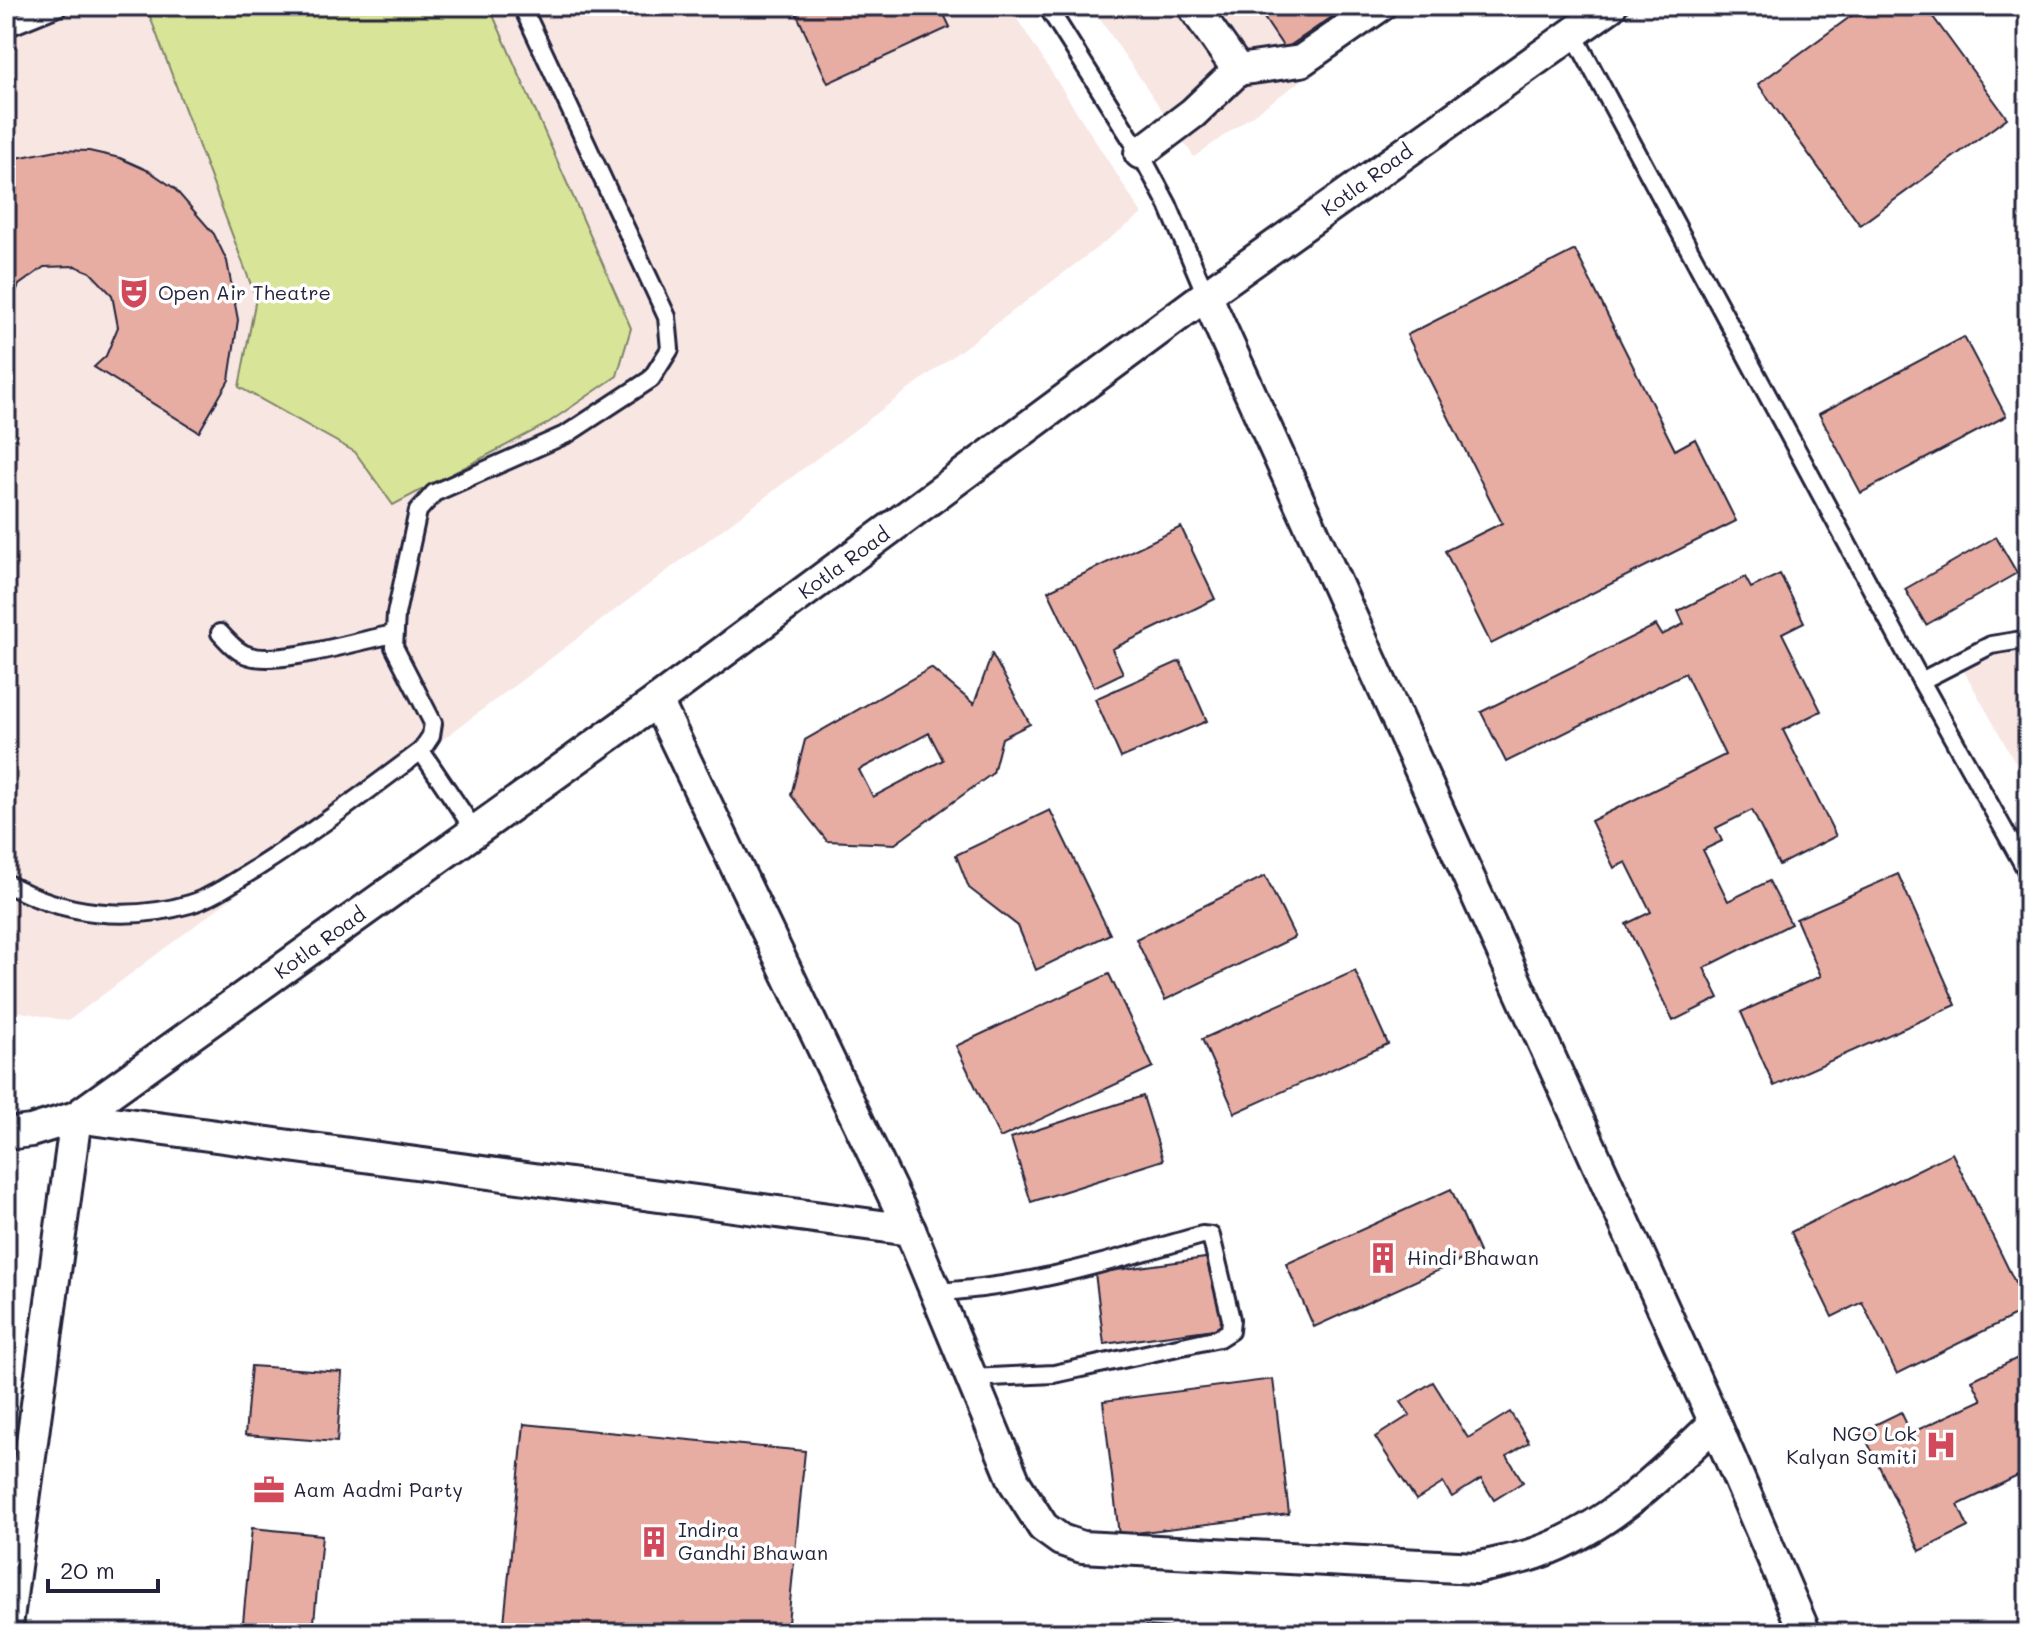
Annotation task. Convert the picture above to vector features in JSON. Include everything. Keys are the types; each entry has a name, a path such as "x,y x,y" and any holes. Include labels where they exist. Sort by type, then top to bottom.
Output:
{"street":[{"path":"1193,6 1238,70"},
{"path":"1140,153 1193,113 1238,70 1301,61 1380,6"},
{"name":"Kotla Road","path":"76,1117 657,701 1206,295 1611,6"},
{"path":"1206,295 1715,1423 1805,1633"},
{"path":"657,701 910,1230 1015,1483 1043,1527 1061,1540 1082,1547 1476,1568 1537,1553 1607,1519 1661,1476 1715,1423"},
{"path":"6,1134 31,1131 76,1117 910,1230"},
{"path":"6,1633 76,1117"}],"lane":[{"path":"6,28 60,6"},
{"path":"6,883 28,895 69,909 108,914 145,912 192,903 284,850 421,751 431,736 433,723 409,682 394,647 405,564 418,511 434,493 567,434 651,379 670,349 667,317 522,6"},
{"path":"1047,6 1140,153 1168,205 1206,295"},
{"path":"1573,33 1921,681 2028,873"},
{"path":"220,633 233,646 250,656 271,657 394,634"},
{"path":"1921,681 1991,645 2028,639"},
{"path":"421,751 475,831"},
{"path":"936,1292 981,1290 1076,1270 1202,1235 1211,1236 1231,1319 1230,1331 1219,1338 1054,1374 971,1378"}],"shaded area":[{"path":"6,6 1009,6 1142,214 68,1021 6,1009"},
{"path":"1091,6 1406,6 1194,157"},
{"path":"2028,625 2028,785 1964,671"}],"green space":[{"path":"146,6 489,6 631,328 617,376 545,425 393,505 355,452 239,387 256,298"}],"building":[{"path":"793,6 940,6 950,27 828,83"},
{"path":"1256,6 1348,6 1285,49"},
{"path":"1865,6 1925,6 2007,118 1860,225 1758,84"},
{"path":"57,150 89,151 120,158 149,171 174,188 214,234 227,261 238,320 229,380 199,432 94,367 106,356 118,327 112,295 90,272 75,266 44,267 19,285 6,312 6,160"},
{"path":"1575,250 1675,450 1695,439 1736,521 1491,644 1445,551 1502,523 1407,335"},
{"path":"1964,337 2006,416 1861,493 1819,414"},
{"path":"1181,527 1215,599 1112,649 1123,673 1094,687 1048,591"},
{"path":"1996,537 2017,573 1926,625 1905,589"},
{"path":"1780,574 1804,622 1782,633 1821,711 1783,730 1836,836 1779,865 1752,810 1716,828 1722,841 1703,850 1728,901 1769,881 1791,924 1704,968 1719,998 1673,1021 1626,924 1651,912 1626,862 1614,868 1591,821 1725,755 1685,673 1506,762 1481,712 1656,625 1662,635 1684,624 1678,611 1745,577 1751,588"},
{"path":"992,654 1030,724 1002,738 993,773 895,844 827,841 791,795 805,740 931,668 974,704","holes":["929,733 943,760 873,797 859,770"]},
{"path":"1180,661 1207,721 1121,758 1095,699"},
{"path":"2028,664 2028,856 2027,856 2022,665"},
{"path":"1050,810 1110,934 1036,970 1018,926 969,888 956,855"},
{"path":"1898,874 1956,1005 1774,1086 1741,1012 1821,976 1796,919"},
{"path":"1265,876 1295,937 1165,1000 1136,939"},
{"path":"1355,971 1388,1044 1235,1113 1202,1039"},
{"path":"1109,974 1153,1067 1000,1138 956,1046"},
{"path":"1143,1096 1163,1160 1031,1202 1011,1138"},
{"path":"1952,1153 2028,1309 1897,1374 1862,1302 1832,1317 1791,1232"},
{"name":"Hindi Bhawan","path":"1451,1189 1479,1252 1314,1327 1286,1264"},
{"path":"1213,1257 1222,1328 1104,1344 1095,1273"},
{"path":"2028,1353 2028,1471 1958,1505 1968,1527 1920,1551 1862,1431 1901,1412 1911,1433 1982,1400 1972,1380"},
{"path":"251,1366 342,1372 337,1442 245,1435"},
{"path":"1273,1379 1289,1514 1119,1535 1103,1401"},
{"path":"1433,1382 1468,1438 1510,1412 1529,1442 1507,1456 1523,1482 1494,1500 1481,1479 1452,1497 1443,1483 1416,1500 1375,1437 1410,1415 1401,1402"},
{"name":"Indira Gandhi Bhawan","path":"524,1424 805,1451 787,1633 503,1633"},
{"path":"252,1528 322,1535 313,1633 242,1633"},
{"path":"1146,1626 1231,1633 1145,1633"}],"place":[{"name":"Open Air Theatre","path":"134,293"},
{"name":"Hindi Bhawan","path":"1383,1258"},
{"name":"NGO Lok Kalyan Samiti","path":"1941,1445"},
{"name":"Aam Aadmi Party","path":"269,1490"},
{"name":"Indira Gandhi Bhawan","path":"654,1542"}]}
